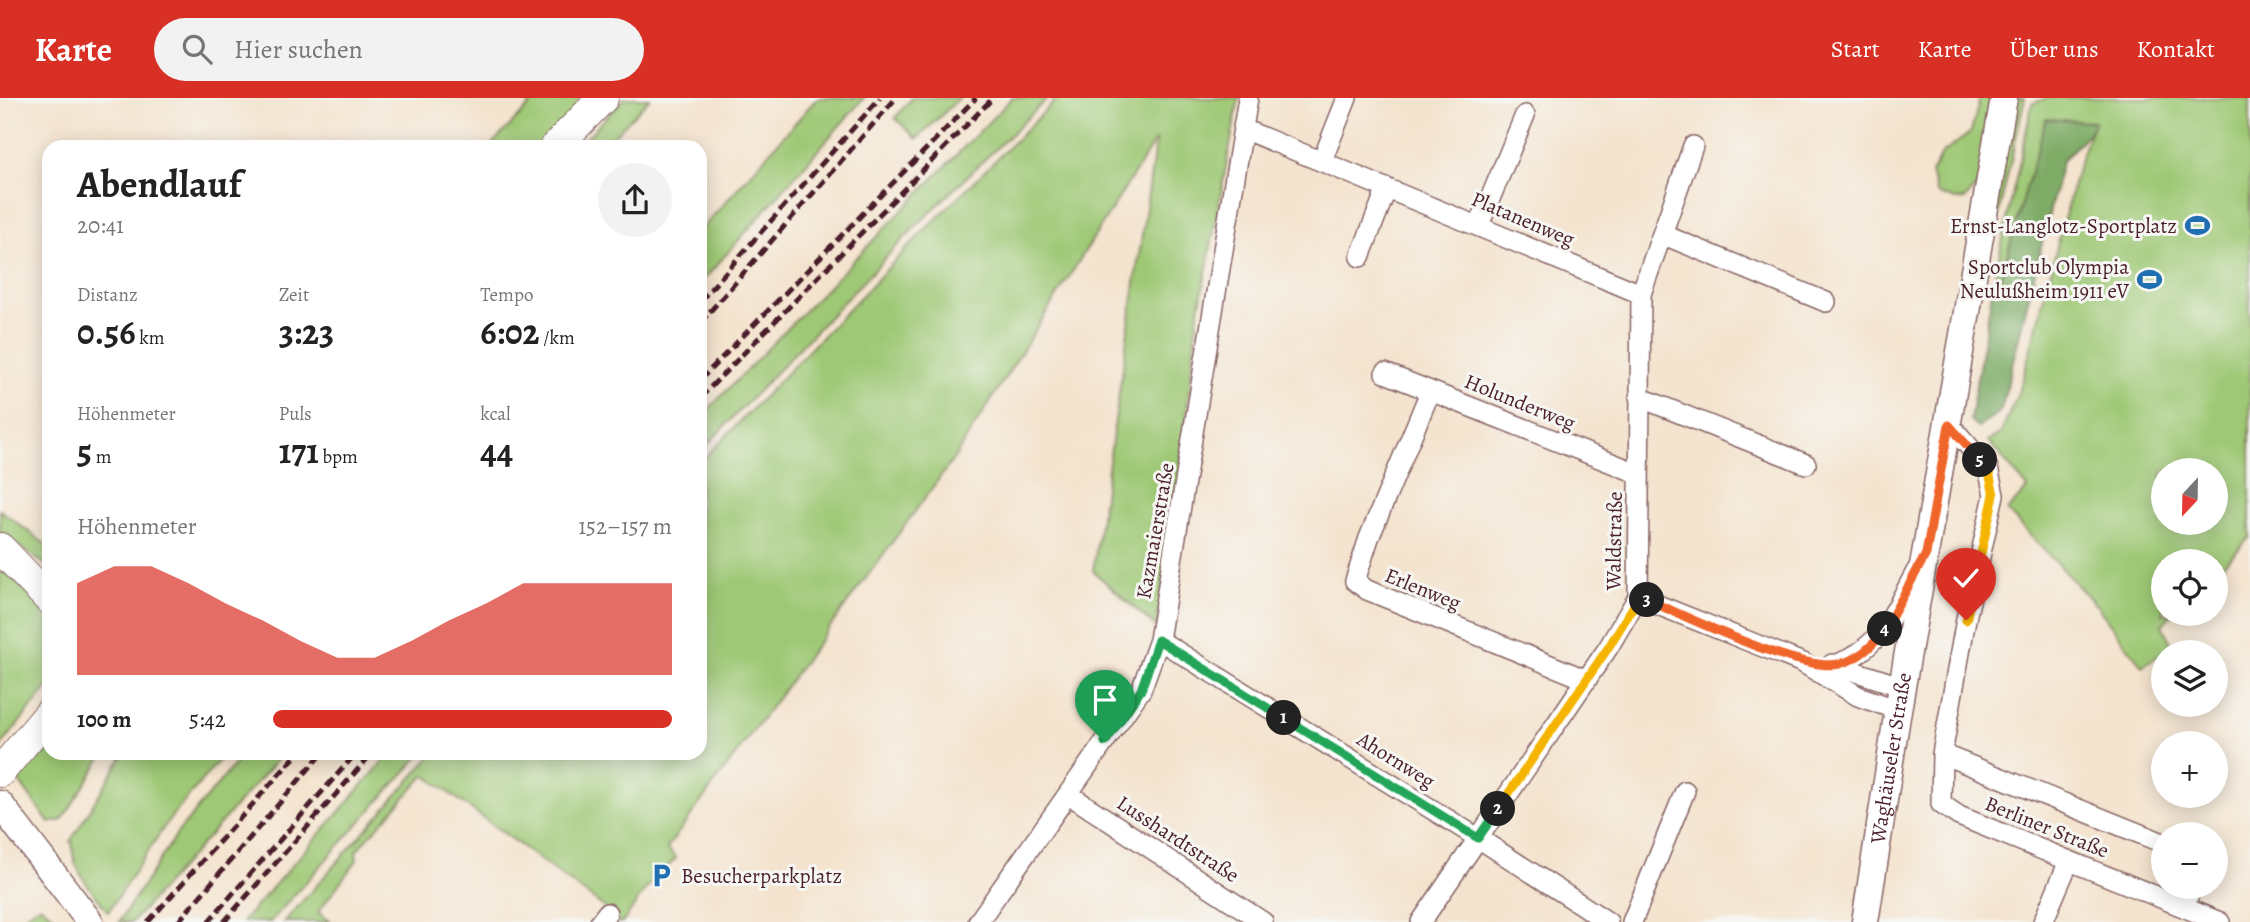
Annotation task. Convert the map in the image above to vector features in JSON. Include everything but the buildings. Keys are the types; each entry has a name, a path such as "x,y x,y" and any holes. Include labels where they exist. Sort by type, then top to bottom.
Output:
{"main road":[{"path":"562,140 603,98"},
{"path":"0,548 42,573"},
{"path":"0,548 42,592"},
{"path":"0,772 42,722"}],"street":[{"name":"Kazmaierstraße","path":"978,922 1141,690 1158,640 1248,98"},
{"path":"1322,161 1347,98"},
{"name":"Waghäuseler Straße","path":"1866,922 1901,698 2004,98"},
{"path":"1479,225 1525,115"},
{"name":"Platanenweg","path":"1243,129 1641,294"},
{"name":"Waldstraße","path":"1421,922 1587,680 1639,597 1637,473 1641,294 1664,235 1693,146"},
{"path":"1360,257 1387,188"},
{"path":"1664,235 1826,302"},
{"name":"Holunderweg","path":"1385,373 1637,473"},
{"name":"Erlenweg","path":"1430,391 1369,538 1355,581 1367,590 1587,680"},
{"path":"1639,397 1806,464"},
{"name":"Berliner Straße","path":"1949,425 1988,468 1994,495 1966,620 1942,754 1941,804 1959,816 2220,922"},
{"path":"1838,664 1868,649 1884,632 1926,554"},
{"path":"1639,597 1803,663 1858,696 1901,698"},
{"name":"Ahornweg","path":"1158,640 1478,838 1608,922"},
{"path":"1803,663 1838,664 1901,698"},
{"name":"Berliner Straße","path":"1942,754 2151,838"},
{"path":"1632,922 1685,791"},
{"name":"Lusshardtstraße","path":"1068,794 1237,915 1262,922"},
{"path":"8,815 90,922"},
{"path":"2043,922 2068,860"},
{"path":"2184,907 2187,899"}],"green space":[{"path":"537,98 591,98 551,140 496,140"},
{"path":"625,98 650,98 610,140 584,140"},
{"path":"817,98 864,98 707,276 707,223"},
{"path":"912,98 959,98 917,139 895,118"},
{"path":"1012,98 1048,98 913,229 707,445 707,411"},
{"path":"1058,98 1239,98 1197,320 1178,492 1156,627 1093,571 1156,139 955,457 667,848 676,858 646,889 623,922 613,922 616,916 425,775 356,851 357,860 318,912 330,922 284,922 428,760 707,760 707,456 920,235"},
{"path":"1980,98 1991,98 1980,183 1965,199 1955,200 1937,193 1931,173 1942,154 1971,132"},
{"path":"2011,98 2025,98 1998,217 1995,218"},
{"name":"Sportclub Olympia Neulußheim 1911 eV","path":"2046,98 2250,98 2250,537 2228,560 2228,549 2151,549 2151,626 2162,626 2170,640 2151,640 2151,660 2142,666 2096,605 2007,511 2028,488 1988,441 2001,433 2021,386 2076,173 2094,122 2046,120 2000,280 1994,280 2032,104"},
{"path":"2046,119 2095,122 2089,133 2062,161 2001,410 1978,428 1970,420 1994,280 2000,280"},
{"path":"0,510 42,542 42,562 0,533"},
{"path":"0,566 42,607 42,695 0,747"},
{"path":"42,745 42,760 101,760 62,820 49,823 16,777"},
{"path":"120,760 219,760 168,821 108,912 79,871 73,843 70,842"},
{"path":"238,760 277,760 132,922 119,922 178,832"},
{"path":"385,760 416,760 270,922 242,922"},
{"path":"40,905 61,922 15,922"}],"railway":[{"path":"707,293 880,98"},
{"path":"707,315 896,98"},
{"path":"707,373 976,98"},
{"path":"707,391 993,98"},
{"path":"148,922 292,760"},
{"path":"178,922 316,760"},
{"path":"208,922 350,760"},
{"path":"224,922 366,760"}],"place":[{"name":"Ernst-Langlotz-Sportplatz","path":"2197,226"},
{"name":"Sportclub Olympia Neulußheim 1911 eV","path":"2149,279"},
{"name":"Besucherparkplatz","path":"661,876"}],"route":[{"path":"1105,742 1141,690 1158,640 1478,838 1608,648 1639,597 1803,663 1838,664 1868,649 1884,632 1926,554 1949,425 1988,468 1994,495 1966,620"}]}
